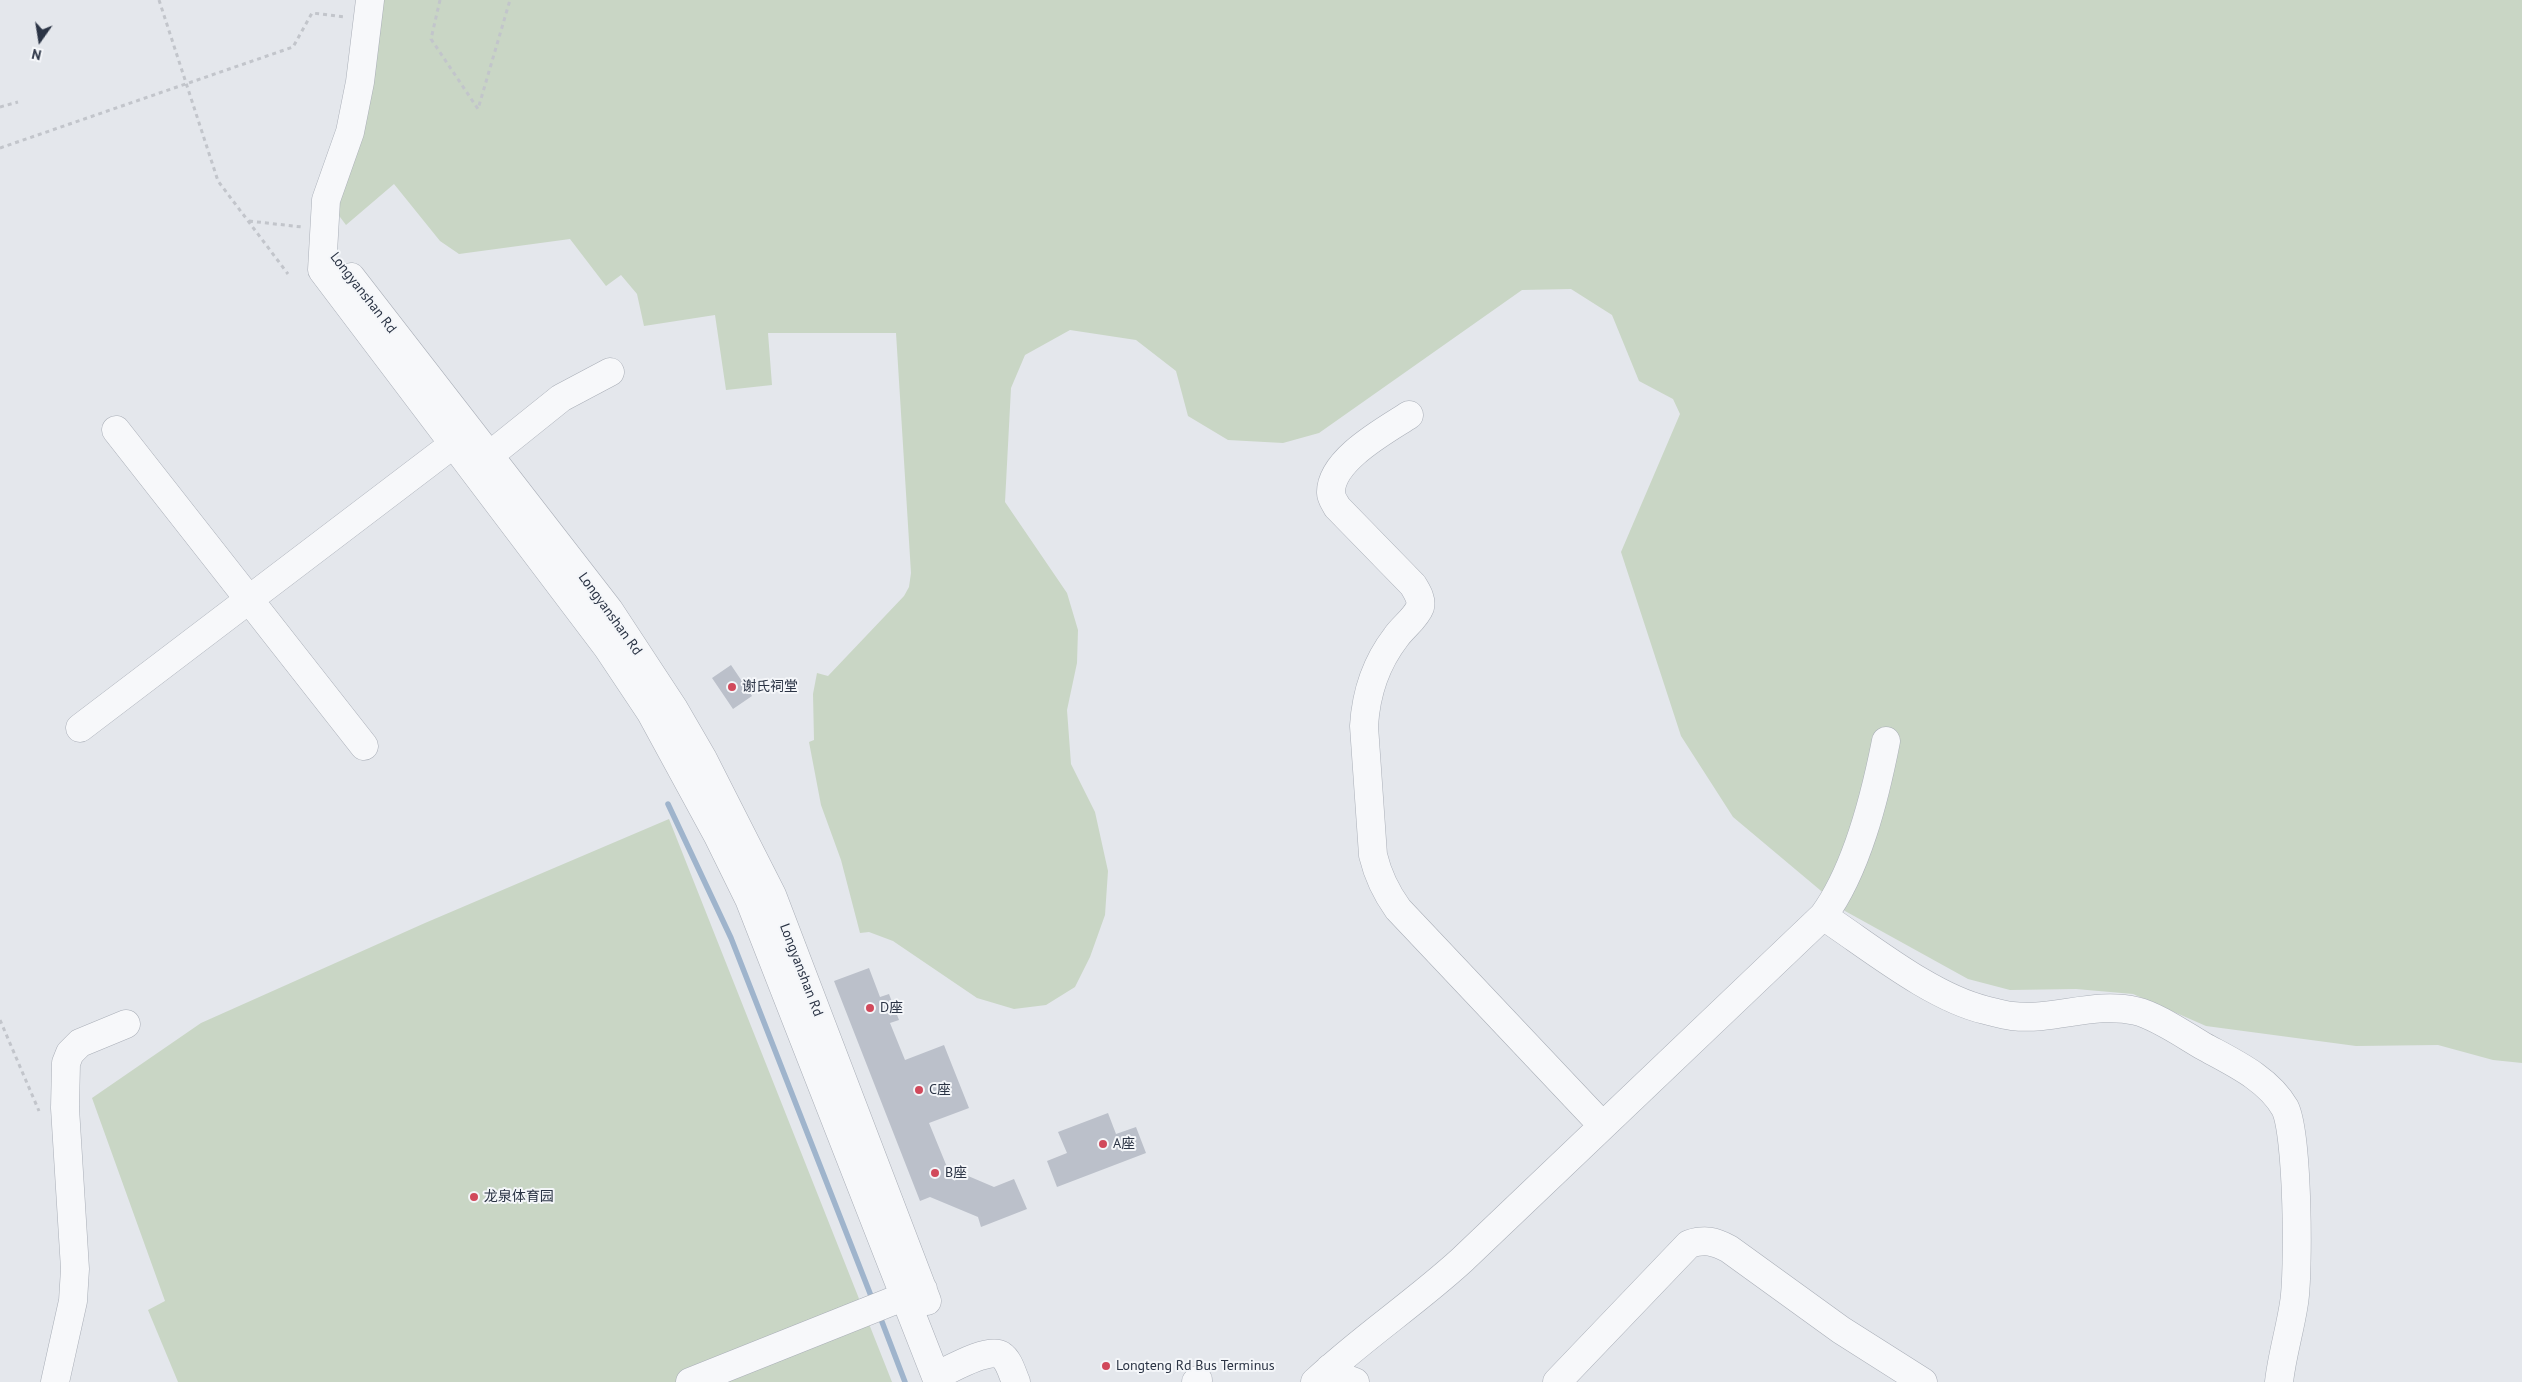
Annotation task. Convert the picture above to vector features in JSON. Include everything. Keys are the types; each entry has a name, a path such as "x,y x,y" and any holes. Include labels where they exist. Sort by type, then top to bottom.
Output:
{"street":[{"name":"Longyanshan Rd","path":"370,11 355,107 338,171 326,200 322,270 463,437 651,713 718,836 749,900 894,1301 947,1377"},
{"path":"481,462 561,398 610,372"},
{"path":"1409,415 1376,436 1352,455 1338,470 1332,482 1330,495 1337,507 1413,585 1420,597 1420,606 1392,642 1378,666 1365,706 1364,726 1373,855 1378,875 1386,892 1398,908 1602,1126"},
{"path":"116,430 364,746"},
{"path":"80,728 463,437"},
{"path":"1323,1375 1352,1348 1433,1287 1823,916 1840,888 1867,820 1886,741"},
{"path":"1823,916 1926,984 1955,1000 1983,1010 2014,1016 2109,1007 2137,1011 2246,1070 2268,1088 2285,1109 2291,1132 2293,1162 2296,1276 2294,1304 2279,1382"},
{"path":"55,1382 73,1301 75,1269 65,1108 66,1063 70,1052 80,1043 126,1024"},
{"path":"1557,1382 1689,1244 1702,1240 1715,1242 1729,1249 1841,1330 1923,1382"},
{"path":"690,1382 894,1301"},
{"path":"947,1377 986,1354 996,1353 1008,1362 1016,1382"},
{"path":"1323,1375 1342,1377 1355,1382"}],"path":[{"path":"159,0 218,181 288,274"},
{"path":"440,0 431,39 478,109 510,0"},
{"path":"0,148 187,85 293,46 312,14 370,11"},
{"path":"0,108 18,102"},
{"path":"248,221 325,236"},
{"path":"0,1020 39,1111"}],"green space":[{"path":"380,0 2522,0 2522,1063 2493,1060 2438,1045 2356,1046 2206,1026 2133,994 2076,989 2010,990 1968,979 1845,911 1733,817 1681,736 1621,552 1680,414 1673,399 1639,381 1612,315 1571,289 1522,290 1319,433 1283,443 1228,440 1188,416 1176,371 1136,340 1070,330 1025,355 1011,388 1005,502 1067,593 1078,630 1077,663 1067,710 1071,764 1095,812 1108,871 1105,915 1090,957 1075,987 1046,1005 1014,1009 977,998 893,941 869,932 860,933 841,860 821,805 809,742 814,740 813,694 817,673 828,676 904,596 909,587 911,573 896,333 768,333 772,385 726,390 715,315 644,326 637,294 621,275 606,286 570,239 459,254 440,241 394,184 346,225 334,209"},
{"name":"龙泉体育园","path":"669,819 892,1382 178,1382 148,1310 165,1301 92,1098 201,1023 425,923"}],"building":[{"name":"谢氏祠堂","path":"731,665 752,696 733,709 712,678"},
{"path":"869,968 880,997 889,994 899,1020 890,1023 905,1060 944,1045 969,1108 929,1123 947,1167 994,1187 1014,1179 1027,1209 981,1227 978,1217 930,1197 920,1201 834,981"},
{"name":"A座","path":"1108,1113 1116,1134 1136,1127 1146,1153 1057,1187 1047,1161 1067,1153 1058,1132"}],"waterway":[{"path":"668,804 731,938 873,1301"},
{"path":"879,1314 905,1382"}],"place":[{"name":"谢氏祠堂","path":"732,687"},
{"name":"D座","path":"870,1008"},
{"name":"C座","path":"919,1090"},
{"name":"A座","path":"1103,1144"},
{"name":"B座","path":"935,1173"},
{"name":"龙泉体育园","path":"474,1197"},
{"name":"Longteng Rd Bus Terminus","path":"1106,1366"}]}
